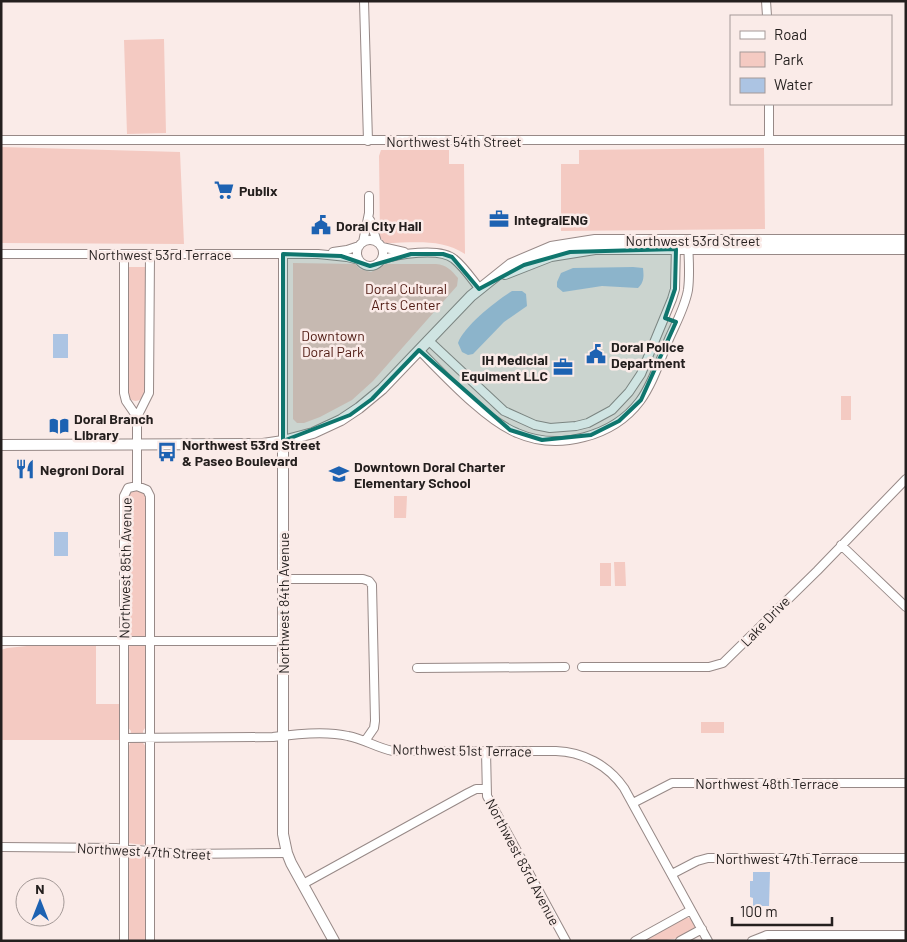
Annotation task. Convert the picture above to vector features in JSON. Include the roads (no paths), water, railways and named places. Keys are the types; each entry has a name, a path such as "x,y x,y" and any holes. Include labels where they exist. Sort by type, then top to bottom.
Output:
{"street":[{"path":"364,1 368,141"},
{"path":"766,1 767,15"},
{"path":"769,105 770,140"},
{"name":"Northwest 54th Street","path":"1,140 906,140"},
{"path":"369,196 369,213 373,232 383,254 381,260"},
{"path":"369,213 357,253 359,260 363,264 375,265 381,260 410,254 443,254 452,257 479,288"},
{"path":"361,244 370,240 410,254"},
{"name":"Northwest 53rd Street","path":"1,445 263,444 283,441 318,431 350,415 372,399 479,288 517,260 551,247 595,240 676,245"},
{"name":"Northwest 53rd Street","path":"490,280 544,258 595,249 676,245 885,245 906,240"},
{"name":"Northwest 53rd Terrace","path":"318,254 347,250 361,244"},
{"path":"428,340 504,411 535,425 550,428 588,423 612,410 629,392 641,374 665,318 674,289 676,245"},
{"path":"419,350 482,409 510,430 531,438 570,440 604,430 632,411 641,400 652,378 685,301 688,289 688,245"},
{"name":"Northwest 53rd Street","path":"885,245 906,250"},
{"path":"544,258 551,247"},
{"name":"Northwest 53rd Terrace","path":"1,254 318,254 359,260"},
{"path":"124,254 124,393 126,401 137,417"},
{"path":"136,486 137,417 149,393 150,254"},
{"name":"Northwest 84th Avenue","path":"282,254 283,828 287,853 334,941"},
{"path":"665,318 676,322"},
{"path":"126,401 135,404 147,400"},
{"name":"Lake Drive","path":"582,667 709,667 723,663 747,641 906,479"},
{"name":"Northwest 85th Avenue","path":"124,941 124,496 128,488 136,486 144,487 150,496 150,941"},
{"path":"841,545 906,607"},
{"path":"283,579 364,579 372,585 375,721 374,728 365,741"},
{"path":"1,641 282,641"},
{"path":"417,668 565,667"},
{"name":"Northwest 51st Terrace","path":"124,738 266,737 339,734 365,741 378,748 393,751 567,752 595,762 616,777 633,802"},
{"name":"Northwest 83rd Avenue","path":"486,751 486,789 488,798 566,941"},
{"name":"Northwest 48th Terrace","path":"633,802 672,783 906,783"},
{"path":"303,884 474,790 486,789"},
{"path":"633,802 708,941"},
{"name":"Northwest 47th Street","path":"1,847 123,849 206,854 287,853"},
{"name":"Northwest 47th Terrace","path":"672,874 697,861 708,858 906,858"},
{"path":"635,941 691,910"},
{"path":"680,941 702,929"},
{"path":"752,941 767,935 906,935"}],"water":[{"path":"573,268 643,268 643,279 638,288 602,286 563,292 557,287 561,273"},
{"path":"512,291 522,291 526,294 527,306 504,322 473,354 468,355 462,352 458,343 461,336 489,307"},
{"path":"53,334 68,334 68,358 53,358"},
{"path":"54,532 68,532 68,556 54,556"},
{"path":"753,872 770,872 769,906 753,906 753,898 750,897 750,881 753,881"}],"place":[{"name":"Publix","path":"224,190"},
{"name":"IntegralENG","path":"499,219"},
{"name":"Doral City Hall","path":"321,225"},
{"name":"Doral Police Department","path":"596,354"},
{"name":"IH Medicial Equiment LLC","path":"563,367"},
{"name":"Doral Branch Library","path":"59,426"},
{"name":"Northwest 53rd Street & Paseo Boulevard","path":"167,452"},
{"name":"Negroni Doral","path":"25,469"},
{"name":"Downtown Doral Charter Elementary School","path":"339,474"}],"park label":[{"name":"Doral Cultural Arts Center","path":"406,296"},
{"name":"Downtown Doral Park","path":"333,344"}]}
